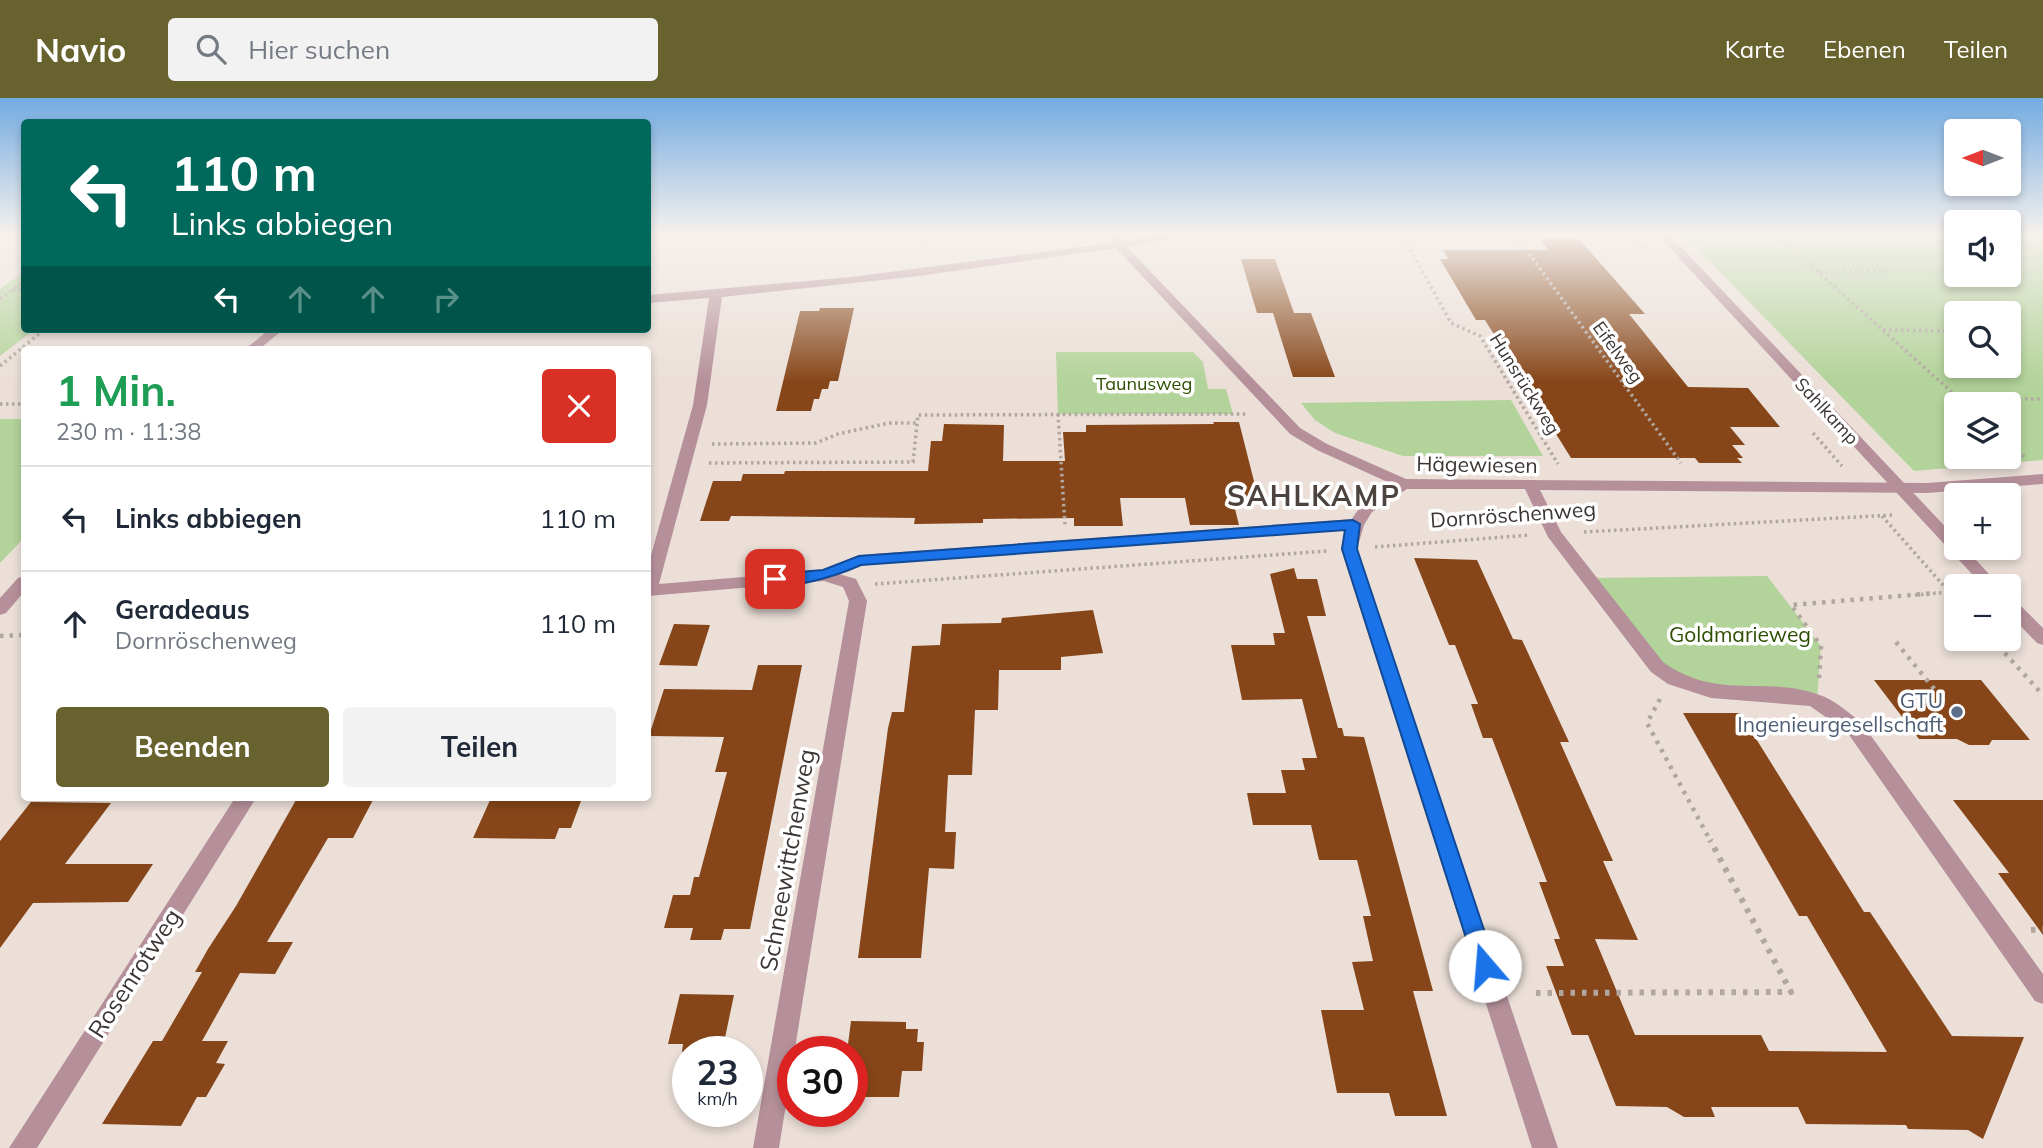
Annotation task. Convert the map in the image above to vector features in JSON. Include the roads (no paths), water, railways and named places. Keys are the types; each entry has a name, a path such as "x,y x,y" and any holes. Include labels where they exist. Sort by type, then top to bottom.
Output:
{"street":[{"path":"651,299 825,283"},
{"name":"Hägewiesen","path":"1154,283 1295,431 1322,447 1404,484 1899,488 2043,479"},
{"name":"Sahlkamp","path":"1708,283 1981,574"},
{"path":"651,581 700,405 716,295"},
{"path":"255,346 273,333"},
{"path":"1404,484 1372,500 1353,524 1349,549 1545,1148"},
{"path":"1531,486 1554,533 1657,667 1671,680 1699,691 1776,692 1817,701 1854,727 2043,993"},
{"path":"651,591 825,575 859,560 1353,524"},
{"name":"Schneewittchenweg","path":"766,1148 858,601 850,583 825,575"},
{"path":"0,609 21,585"},
{"path":"2021,616 2043,639"},
{"name":"Rosenrotweg","path":"22,1148 244,801"}],"place":[{"name":"GTU Ingenieurgesellschaft","path":"1957,712"}],"district":[{"name":"SAHLKAMP","path":"1314,495"}],"park label":[{"name":"Taunusweg","path":"1144,383"},
{"name":"Goldmarieweg","path":"1740,634"}]}
